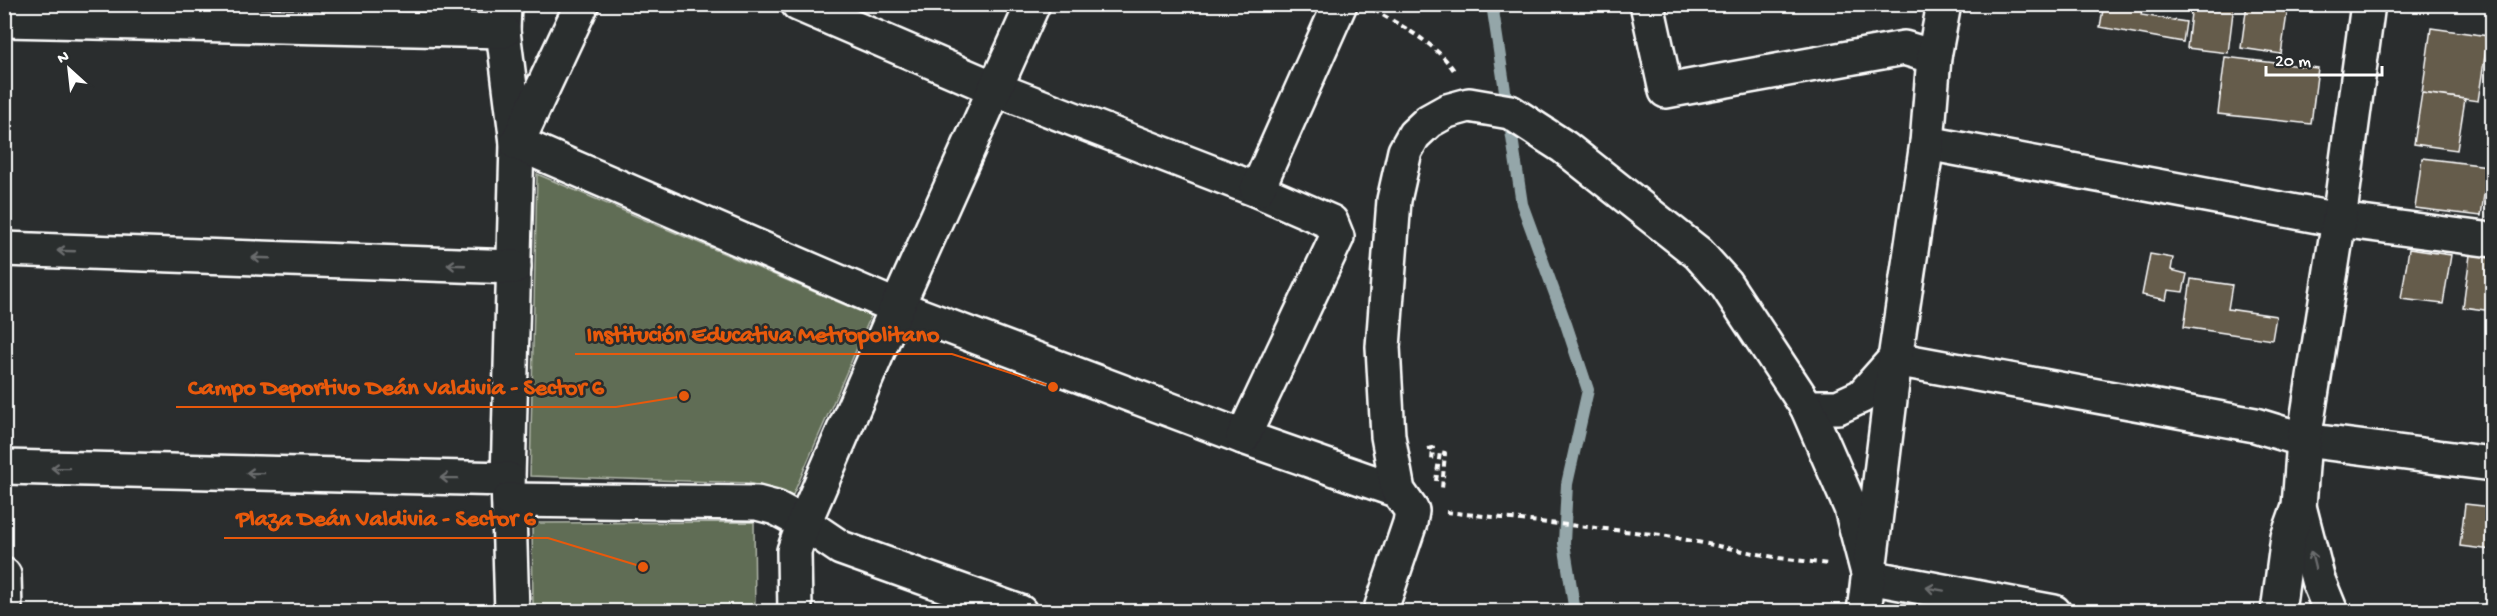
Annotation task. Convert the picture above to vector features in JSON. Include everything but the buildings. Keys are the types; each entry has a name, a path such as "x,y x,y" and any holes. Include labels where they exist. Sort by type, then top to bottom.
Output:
{"street":[{"path":"517,143 582,4"},
{"path":"798,4 996,89 1257,190 1331,222 1336,237 1243,437"},
{"path":"795,612 794,551 804,523 897,307 1033,4"},
{"path":"1257,190 1340,4"},
{"path":"1647,4 1666,91 1904,48 1934,57"},
{"path":"1864,612 1895,359 1927,143 1934,57 1944,4"},
{"path":"2331,612 2318,580 2300,506 2304,440 2339,220 2368,4"},
{"path":"4,20 504,18 517,143 508,490 513,612"},
{"path":"1380,612 1412,511 1398,491 1388,436 1383,347 1394,200 1405,151 1414,135 1429,121 1447,111 1469,105 1510,112 1564,147 1698,253 1725,283 1807,407 1848,500 1869,577"},
{"path":"517,143 897,307 1243,437 1398,491"},
{"path":"1927,143 2339,220 2493,240"},
{"path":"4,249 514,267"},
{"path":"1807,407 1838,407 1862,396 1895,359"},
{"path":"1895,359 2255,425 2304,440 2493,464"},
{"path":"4,467 757,503 776,508 804,523 840,548 1020,612"},
{"path":"2278,612 2288,537 2300,506"},
{"path":"4,575 5,612"},
{"path":"1869,577 2054,612"}],"path":[{"path":"1366,4 1426,41 1446,58 1458,78"},
{"path":"1440,512 1577,524 1662,535 1779,558 1833,564"}],"green space":[{"path":"537,174 871,316 792,497 749,483 530,476"},
{"path":"754,522 755,611 533,611 532,523"}],"waterway":[{"path":"1492,4 1522,204 1588,390 1567,484 1564,543 1575,612"}],"place":[{"name":"Institución Educativa Metropolitano","path":"1053,387"},
{"name":"Campo Deportivo Deán Valdivia - Sector 6","path":"684,396"},
{"name":"Plaza Deán Valdivia - Sector 6","path":"643,567"}]}
